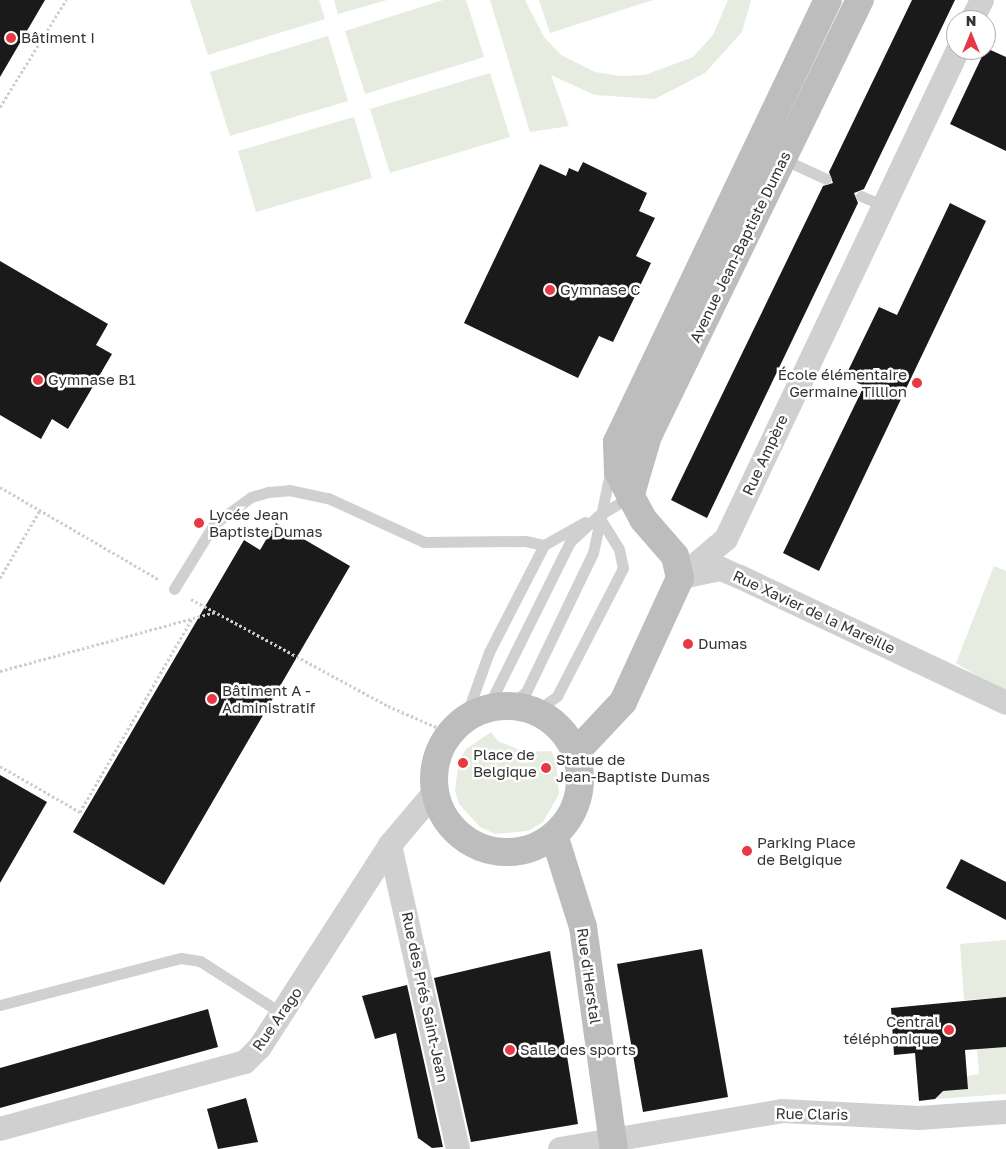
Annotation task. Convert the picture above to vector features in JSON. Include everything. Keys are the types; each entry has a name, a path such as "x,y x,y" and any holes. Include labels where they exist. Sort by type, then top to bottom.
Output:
{"street":[{"name":"Avenue Jean-Baptiste Dumas","path":"630,497 618,472 617,442 828,0"},
{"name":"Avenue Jean-Baptiste Dumas","path":"630,497 648,436 860,0"},
{"name":"Rue Ampère","path":"576,752 623,702 680,578 726,538 953,60"},
{"path":"630,497 643,519 675,556 680,578"},
{"name":"Rue Xavier de la Mareille","path":"680,578 705,570 727,572 1006,703"},
{"path":"488,715 552,721 576,752 581,784 576,805 554,835 529,849 487,850 460,835 448,823 435,792 437,759 488,715"},
{"name":"Rue Arago","path":"0,1129 244,1062 260,1047 283,1014 390,845 435,792"},
{"name":"Rue d'Herstal","path":"554,835 582,927 613,1144"},
{"name":"Rue des Prés Saint-Jean","path":"390,845 458,1149"},
{"name":"Rue Claris","path":"560,1149 613,1144 782,1110 919,1118 1006,1112"}],"lane":[{"path":"783,160 826,179"},
{"path":"861,196 884,206"},
{"name":"Avenue Jean-Baptiste Dumas","path":"488,715 526,692 593,554 598,516 617,442"},
{"path":"174,589 214,524 251,497 268,492 289,490 328,498 407,537 424,542 525,541 544,545"},
{"path":"488,715 489,652 544,545 556,535 598,516 630,497"},
{"path":"488,715 542,707 557,696 623,568 619,549 598,516"},
{"path":"488,715 570,542 598,516"},
{"path":"0,1005 181,958 200,962 283,1014"}],"path":[{"path":"0,107 66,0"},
{"path":"0,487 174,589 388,706 488,715"},
{"path":"0,578 40,510"},
{"path":"0,671 215,612"},
{"path":"0,766 80,812 192,619"}],"shaded area":[{"path":"190,0 319,0 325,19 208,55"},
{"path":"334,0 387,0 338,14"},
{"path":"443,0 466,0 484,57 365,94 345,31"},
{"path":"490,0 525,0 544,37 561,55 595,72 620,76 645,75 693,57 713,35 728,0 751,0 742,32 705,73 655,99 595,95 551,75 569,126 530,132"},
{"path":"539,0 653,0 550,33"},
{"path":"328,36 348,101 230,136 210,72"},
{"path":"490,73 510,137 390,173 370,109"},
{"path":"354,117 372,178 256,212 238,151"},
{"path":"994,566 1006,571 1006,694 956,663"},
{"path":"491,732 498,741 525,752 551,751 556,761 559,794 543,822 528,831 495,834 480,827 459,804 455,790 459,761 466,749"},
{"path":"1006,940 1006,997 964,1000 960,944"},
{"path":"1006,1047 1006,1094 935,1099 943,1091 968,1089 967,1076 979,1074 977,1049"}],"building":[{"name":"Bâtiment I","path":"0,0 45,0 0,77"},
{"path":"912,0 955,0 950,10 946,10 946,19 864,189 854,193 858,203 707,518 671,500 823,186 833,183 829,172"},
{"path":"996,52 1006,57 1006,151 950,124 980,60 996,60"},
{"name":"Gymnase C","path":"583,162 647,193 639,211 655,218 636,256 651,263 613,342 599,336 578,378 464,323 540,164 566,176 569,168 578,172"},
{"path":"950,203 986,221 819,571 783,553 864,386 845,377 879,307 897,315"},
{"name":"Gymnase B1","path":"0,261 108,324 96,345 112,354 68,429 52,419 41,439 0,415"},
{"name":"Bâtiment A - Administratif","path":"276,523 350,566 164,885 73,832 244,540 260,550"},
{"path":"0,775 47,802 0,883"},
{"path":"961,859 1006,882 1006,920 946,888"},
{"path":"702,949 728,1097 643,1112 617,964"},
{"name":"Salle des sports","path":"550,951 578,1124 471,1142 434,978"},
{"path":"407,985 443,1147 432,1148 418,1138 396,1033 375,1039 362,996"},
{"name":"Central téléphonique","path":"1006,997 1006,1047 965,1050 968,1089 943,1091 935,1099 919,1101 915,1053 894,1055 891,1008"},
{"path":"208,1009 218,1047 0,1108 0,1068"},
{"path":"246,1098 258,1142 218,1149 207,1109"}],"place":[{"name":"Bâtiment I","path":"11,38"},
{"name":"Gymnase C","path":"550,290"},
{"name":"Gymnase B1","path":"38,380"},
{"name":"École élémentaire Germaine Tillion","path":"917,383"},
{"name":"Lycée Jean Baptiste Dumas","path":"199,523"},
{"name":"Dumas","path":"688,644"},
{"name":"Bâtiment A - Administratif","path":"212,699"},
{"name":"Place de Belgique","path":"463,763"},
{"name":"Statue de Jean-Baptiste Dumas","path":"546,768"},
{"name":"Parking Place de Belgique","path":"747,851"},
{"name":"Central téléphonique","path":"949,1030"},
{"name":"Salle des sports","path":"510,1050"}]}
